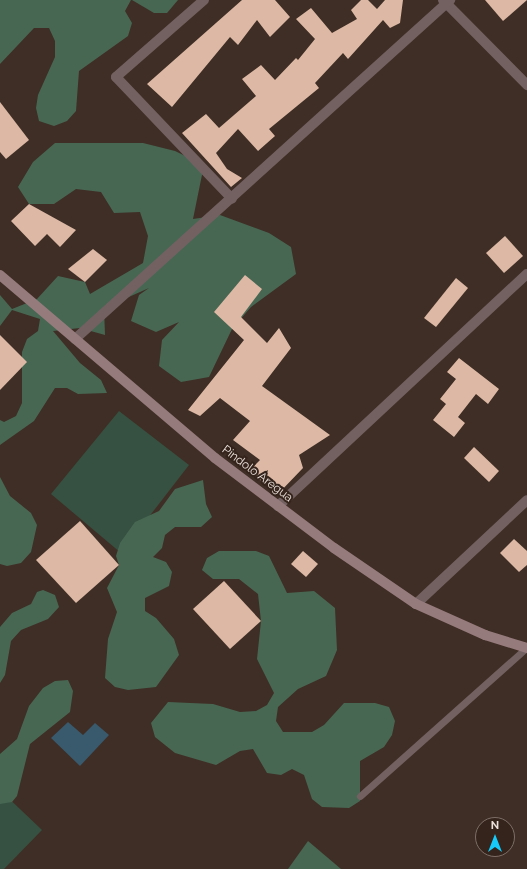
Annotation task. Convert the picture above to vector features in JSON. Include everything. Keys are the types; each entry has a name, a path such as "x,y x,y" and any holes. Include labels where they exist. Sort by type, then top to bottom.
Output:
{"main road":[{"name":"Pindolo Aregua","path":"0,275 215,458 278,506 416,604 485,635 527,648"}],"street":[{"path":"204,0 116,76 232,199"},
{"path":"75,339 232,199 446,1 527,85"},
{"path":"278,506 527,274"},
{"path":"416,604 527,500"}],"lane":[{"path":"360,796 527,648"}],"green space":[{"path":"0,0 131,0 125,11 132,23 128,36 79,71 76,111 67,121 54,126 39,121 36,108 38,95 55,57 55,41 49,28 34,28 0,64"},
{"path":"132,0 178,0 167,13 154,13"},
{"path":"55,143 143,143 175,151 204,165 193,219 220,215 269,233 291,247 296,274 251,307 232,329 209,377 181,382 159,366 162,340 179,322 156,332 131,321 139,295 149,288 104,308 105,335 80,328 53,331 80,363 101,380 107,393 78,394 67,388 55,388 34,421 0,445 0,420 4,422 16,416 22,403 22,352 27,339 38,331 40,319 12,310 0,326 0,295 12,309 37,299 58,276 85,282 90,294 143,263 148,236 140,212 114,213 101,192 76,189 54,204 29,204 18,187 33,162"},
{"path":"119,411 189,465 121,553 51,494"},
{"path":"0,477 10,496 31,513 37,525 31,552 21,563 7,566 0,564"},
{"path":"203,480 206,504 212,517 201,527 175,527 165,535 162,548 153,557 166,562 172,572 169,586 145,598 145,611 156,618 174,639 179,655 156,687 128,690 115,687 105,678 108,639 117,612 107,588 119,565 116,556 120,543 135,522 159,511 175,489"},
{"path":"219,551 256,551 269,556 287,593 314,591 335,608 337,650 326,676 298,689 278,707 276,721 283,732 312,732 324,725 344,703 375,703 389,707 395,721 392,735 384,747 360,761 360,801 349,808 322,807 312,799 304,775 292,769 281,775 267,773 253,749 240,751 216,765 175,753 155,737 151,723 168,702 213,704 240,712 256,711 267,705 274,693 257,659 261,621 258,594 239,579 213,579 202,570 207,558"},
{"path":"43,590 55,595 59,607 48,619 21,630 11,641 5,675 0,683 0,627 12,613 31,604 37,592"},
{"path":"68,680 73,691 70,712 30,744 17,796 12,802 0,804 0,754 17,739 29,706 43,688 55,681"},
{"path":"0,790 42,830 4,869 0,869"},
{"path":"308,841 341,869 288,869"}],"water":[{"path":"68,722 83,735 95,723 109,735 80,766 51,738"}],"building":[{"path":"242,0 275,0 290,17 270,37 257,20 238,45 230,37 172,107 147,84"},
{"path":"361,0 368,0 377,9 385,0 403,0 400,23 390,28 383,20 348,59 343,53 315,83 319,88 269,129 275,136 258,151 238,129 216,153 227,169 242,178 231,187 182,133 206,114 219,128 256,96 242,79 261,65 275,80 296,58 298,60 315,39 296,19 311,8 332,33 357,19 351,10"},
{"path":"485,0 527,0 503,21"},
{"path":"0,102 29,140 6,159 0,152"},
{"path":"29,204 76,230 60,247 47,234 35,246 11,221"},
{"path":"505,236 523,256 504,273 486,253"},
{"path":"93,249 107,260 85,282 68,269"},
{"path":"245,275 262,289 241,317 267,343 279,328 291,348 262,386 330,435 299,455 303,468 278,494 249,471 260,460 233,440 250,421 220,398 200,416 188,410 244,340 214,312"},
{"path":"456,278 468,288 436,327 424,318"},
{"path":"0,335 27,362 0,390"},
{"path":"459,358 499,389 488,404 476,394 458,417 465,423 454,437 433,420 446,404 440,399 456,379 447,372"},
{"path":"474,447 499,471 489,482 464,458"},
{"path":"80,521 119,565 76,603 36,560"},
{"path":"514,539 527,551 527,565 519,572 500,553"},
{"path":"303,551 318,564 306,577 291,564"},
{"path":"224,581 261,621 230,649 193,609"}]}
